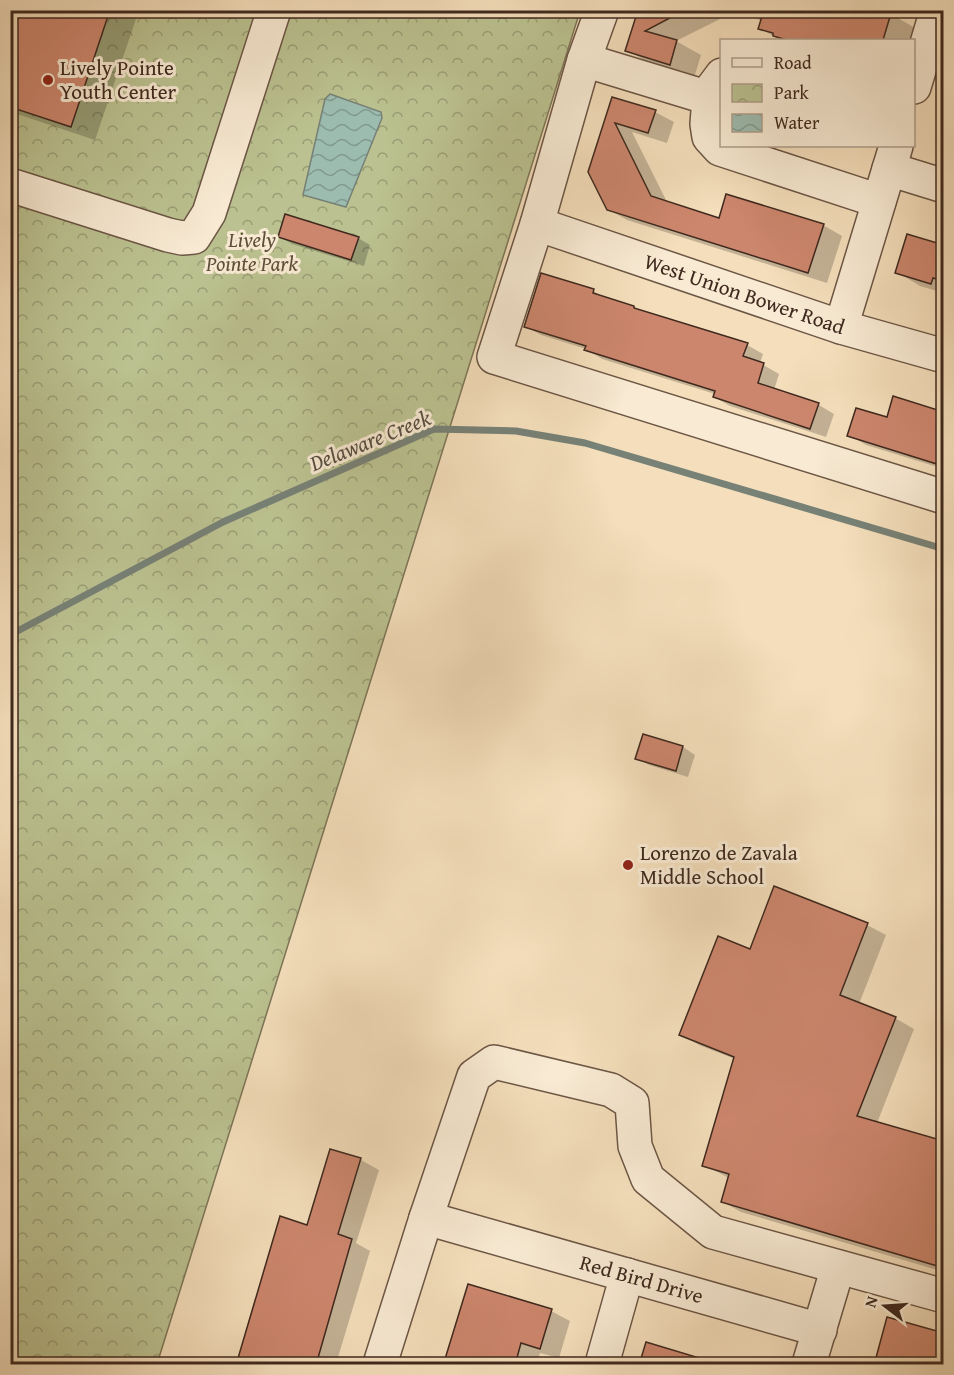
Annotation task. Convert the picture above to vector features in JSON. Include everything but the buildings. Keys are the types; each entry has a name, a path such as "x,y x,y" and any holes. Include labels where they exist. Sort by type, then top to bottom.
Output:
{"street":[{"path":"10,185 168,236 194,237 209,213 274,10"},
{"path":"602,10 584,60 537,224 494,357 944,497"},
{"path":"915,84 936,31"},
{"path":"584,60 715,87 706,124 709,137 720,149 879,201"},
{"path":"892,157 944,186"},
{"name":"West Union Bower Road","path":"537,224 841,327 892,157"},
{"path":"841,327 944,356"},
{"path":"380,1365 474,1076 494,1062 611,1090 632,1103 635,1146 648,1179 713,1232 944,1296"},
{"name":"Red Bird Drive","path":"426,1218 820,1330"},
{"path":"809,1365 838,1267"},
{"path":"602,1365 627,1275"}],"green space":[{"name":"Lively Pointe Park","path":"10,11 580,11 157,1364 11,1364"}],"water":[{"path":"330,94 381,112 382,118 346,207 303,195 325,99"}],"waterway":[{"name":"Delaware Creek","path":"10,635 223,522 434,429 516,431 585,443 944,549"}],"place":[{"name":"Lively Pointe Youth Center","path":"48,80"},
{"name":"Lorenzo de Zavala Middle School","path":"628,865"}]}
